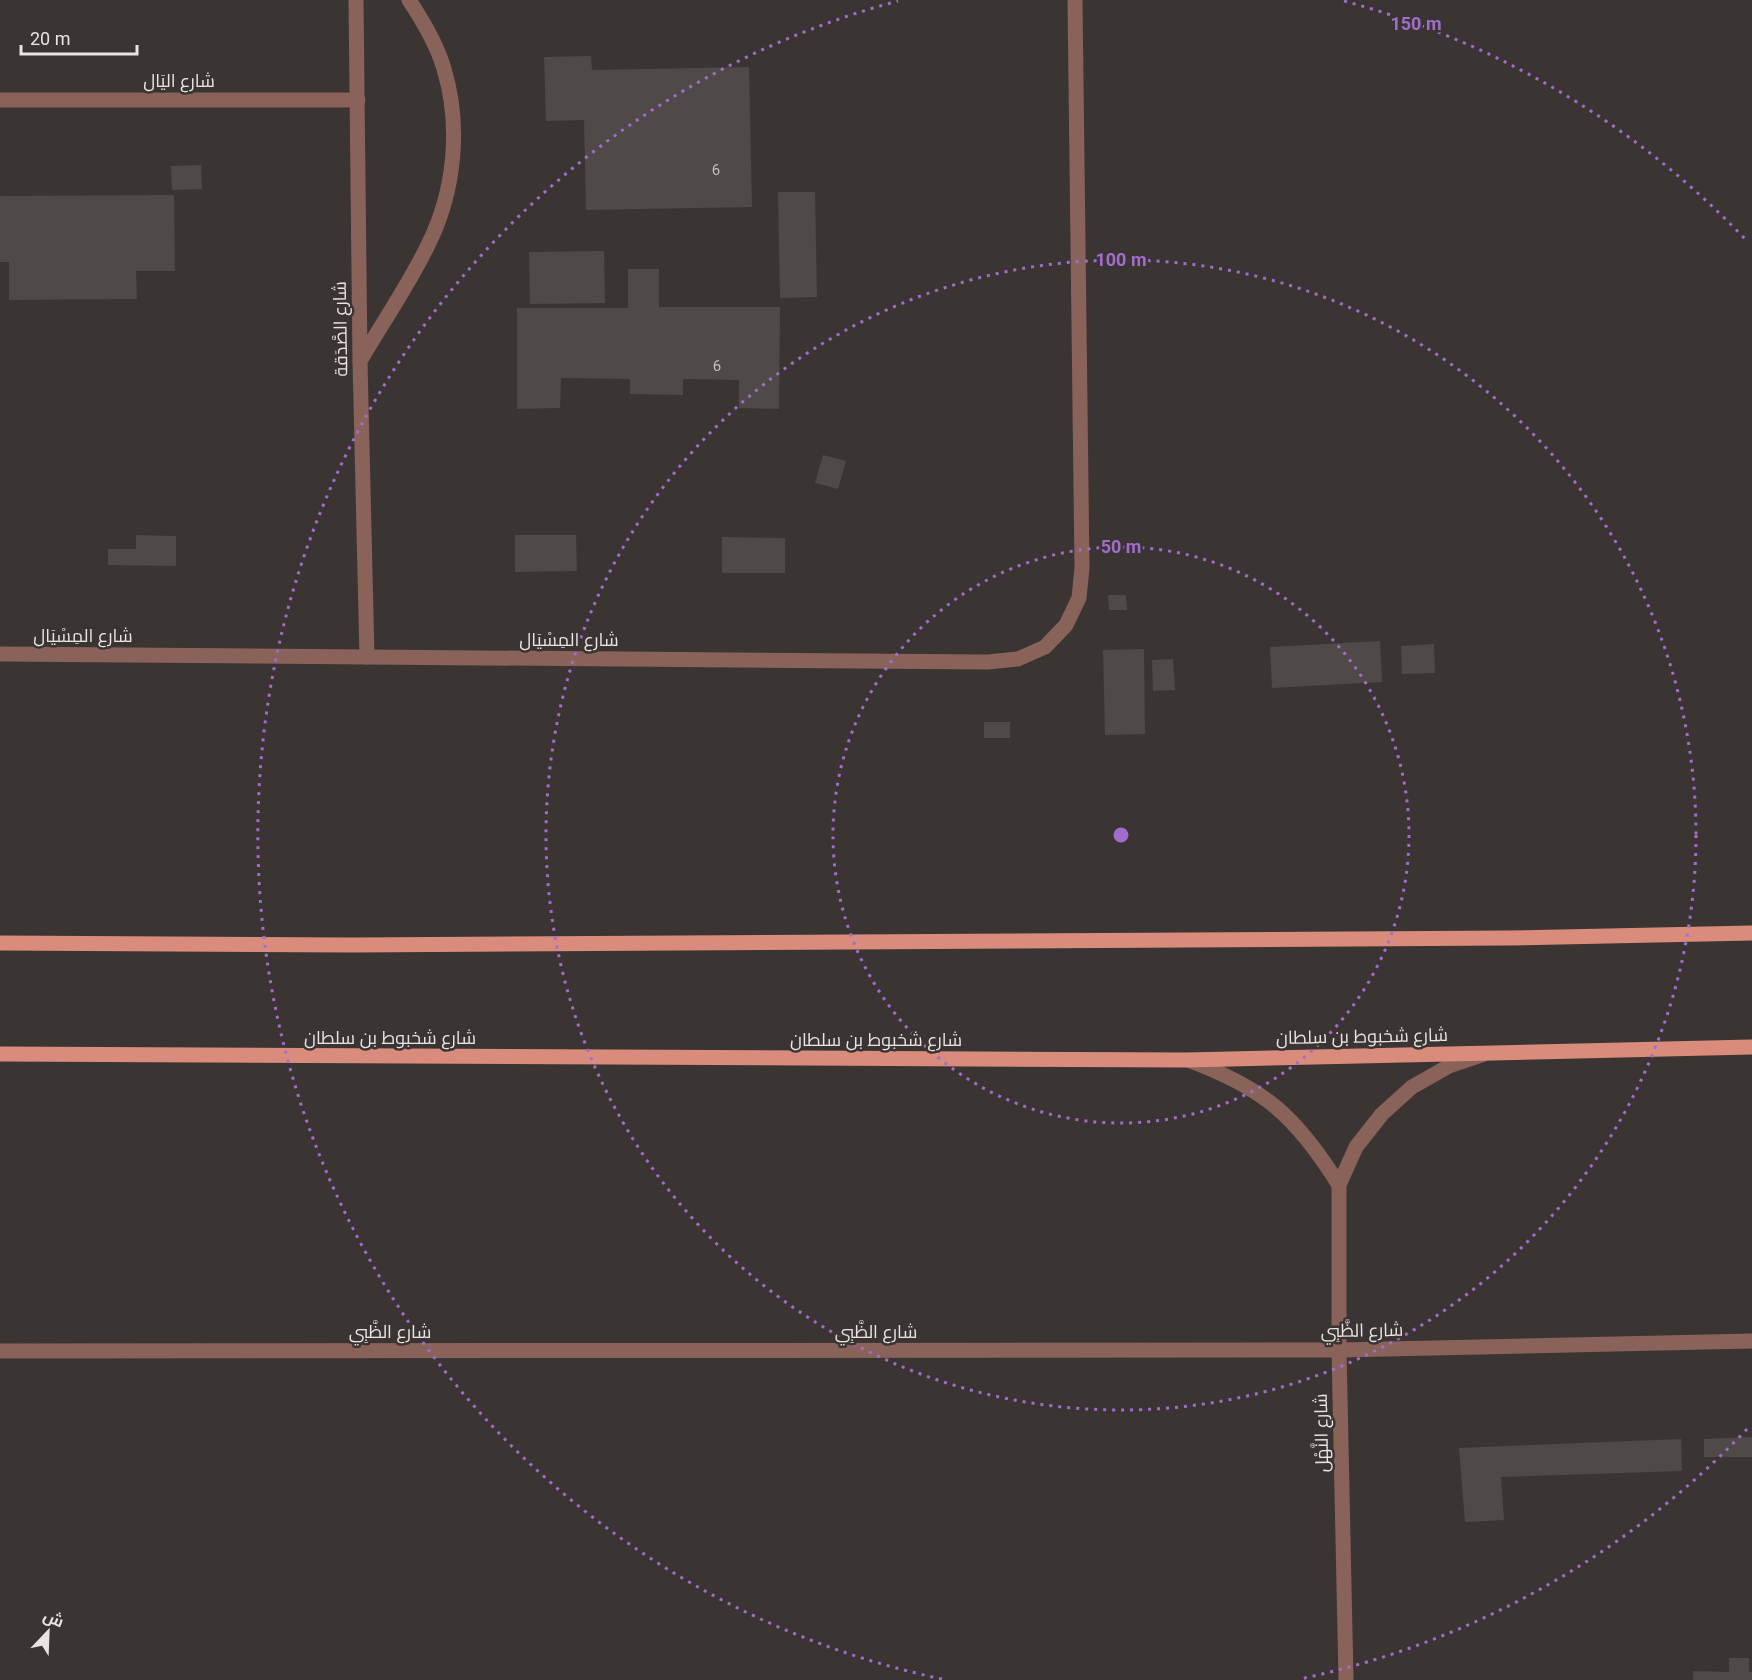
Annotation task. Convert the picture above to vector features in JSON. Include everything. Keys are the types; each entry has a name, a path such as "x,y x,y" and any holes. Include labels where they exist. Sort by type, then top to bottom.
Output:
{"main road":[{"path":"0,943 365,945 1496,938 1752,933"},
{"name":"شارع شخبوط بن سلطان","path":"0,1054 1187,1060 1752,1047"}],"street":[{"name":"شارع الصَّدَقة","path":"357,0 360,361 367,657"},
{"path":"360,361 430,242 446,201 453,157 453,112 444,69 427,27 409,0"},
{"name":"شارع المِسْيَال","path":"0,654 988,662 1018,659 1045,647 1066,625 1079,598 1082,568 1075,0"},
{"name":"شارع اليَال","path":"0,100 358,99"},
{"name":"شارع النَّهْل","path":"1346,1680 1339,1350 1339,1185 1356,1147 1382,1114 1412,1087 1449,1066 1488,1053"},
{"path":"1187,1060 1224,1074 1251,1089 1291,1119 1317,1150 1339,1185"},
{"name":"شارع الظَّبِي","path":"0,1351 1339,1350 1752,1341"}],"building":[{"path":"591,56 592,70 749,67 752,207 586,210 584,120 546,121 544,57"},
{"path":"201,165 202,189 172,190 171,166"},
{"path":"778,192 815,192 817,297 780,298"},
{"path":"174,195 175,271 136,271 137,299 9,300 9,262 0,262 0,196"},
{"path":"604,251 605,303 530,304 529,252"},
{"path":"628,269 659,269 659,307 780,307 779,409 739,408 739,380 683,379 683,395 630,394 630,379 561,378 560,408 517,409 517,308 628,308"},
{"path":"823,455 846,461 838,489 815,483"},
{"path":"136,535 176,536 176,566 108,565 108,549 136,549"},
{"path":"515,535 576,535 577,571 515,572"},
{"path":"722,537 785,538 785,573 722,573"},
{"path":"1108,595 1126,595 1127,610 1109,610"},
{"path":"1380,641 1382,682 1272,688 1270,647"},
{"path":"1434,644 1435,673 1402,674 1401,646"},
{"path":"1144,649 1145,734 1105,735 1103,650"},
{"path":"1173,659 1175,690 1153,691 1152,660"},
{"path":"984,722 1010,722 1010,738 984,738"},
{"path":"1752,1437 1752,1457 1704,1457 1704,1439"},
{"path":"1681,1439 1682,1471 1501,1477 1504,1520 1465,1522 1459,1448"},
{"path":"1729,1658 1749,1658 1749,1672 1752,1672 1752,1680 1693,1680 1693,1671 1729,1672"}]}
